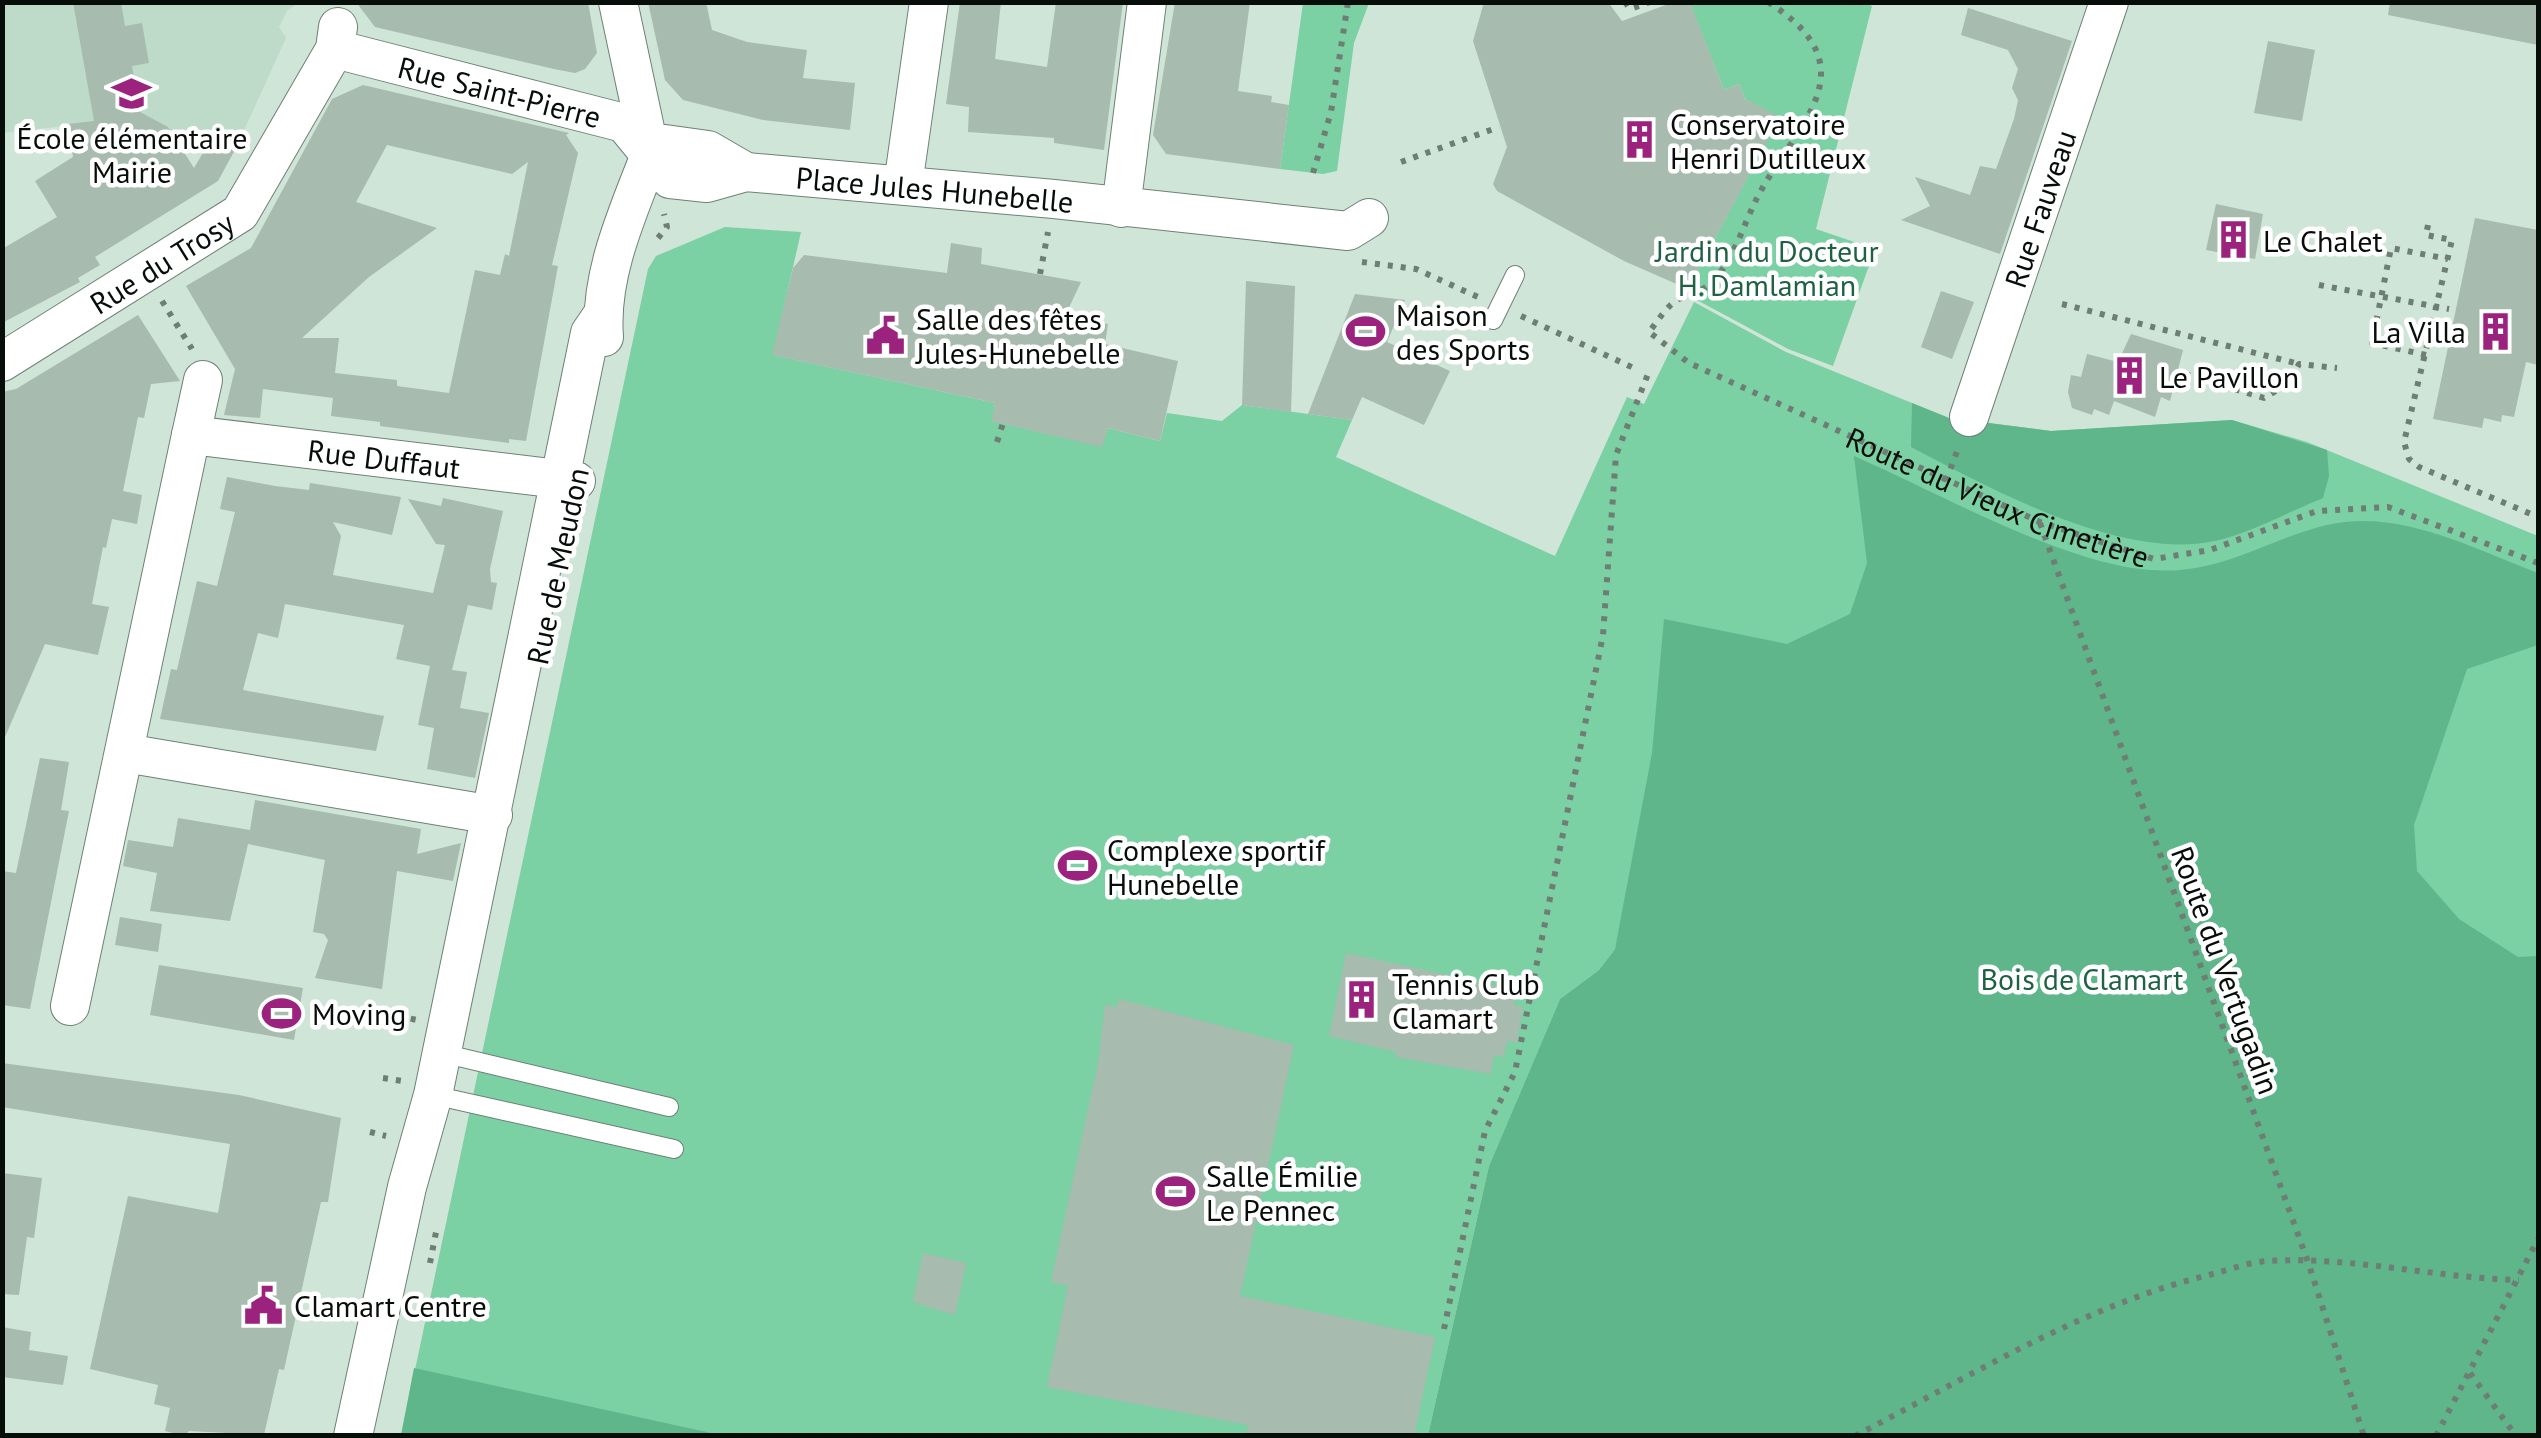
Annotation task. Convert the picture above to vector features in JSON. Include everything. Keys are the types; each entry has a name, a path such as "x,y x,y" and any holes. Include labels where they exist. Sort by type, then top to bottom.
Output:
{"street":[{"path":"618,2 650,155"},
{"path":"903,185 929,2"},
{"path":"1147,2 1121,208 1348,231 1369,218"},
{"name":"Rue Fauveau","path":"1969,416 2109,2"},
{"name":"Rue Saint-Pierre","path":"337,38 624,123 650,155"},
{"name":"Rue du Trosy","path":"2,362 240,212 337,38"},
{"name":"Place Jules Hunebelle","path":"650,155 665,144 708,150 746,172 1121,208"},
{"name":"Rue de Meudon","path":"353,1436 408,1187 406,1146 419,1088 442,1053 493,815 509,786 568,480 605,340 603,314 619,234 650,155"},
{"path":"70,1006 190,435 199,368"},
{"name":"Rue Duffaut","path":"190,435 568,480"},
{"path":"125,753 493,815"},
{"name":"Rue de Meudon","path":"366,1436 422,1190 406,1146"}],"lane":[{"path":"1496,313 1515,275"},
{"path":"442,1053 668,1106"},
{"path":"419,1088 674,1149"}],"path":[{"path":"1313,172 1330,112 1348,2"},
{"path":"1624,2 1630,9 1650,2"},
{"name":"Route du Vieux Cimetière","path":"1768,2 1787,14 1814,46 1822,79 1815,110 1783,153 1733,251 1707,287 1674,301 1649,332 1689,363 2040,522 2154,559 2210,550 2318,511 2388,507 2538,563"},
{"path":"1401,162 1499,127"},
{"path":"2428,225 2426,235 2452,240 2404,442 2409,458 2419,468 2538,517"},
{"path":"2426,355 2372,343 2391,248 2448,259"},
{"path":"1040,274 1044,260"},
{"path":"1356,260 1416,269 1496,313 1638,370"},
{"path":"2319,284 2449,308"},
{"path":"159,296 199,368"},
{"path":"2062,304 2298,364 2338,368"},
{"path":"2185,374 2264,398 2288,384 2298,364"},
{"path":"1444,1329 1485,1131 1516,1072 1603,636 1616,455 1648,374"},
{"path":"997,442 1003,424"},
{"name":"Route du Vertugadin","path":"2040,522 2308,1262 2364,1436"},
{"path":"398,1016 419,1020"},
{"path":"384,1078 419,1088"},
{"path":"370,1132 406,1146"},
{"path":"2436,1436 2538,1239"},
{"path":"1855,1436 2083,1320 2158,1288 2266,1261 2519,1280"},
{"path":"2470,1373 2516,1436"}],"shaded area":[{"name":"École élémentaire Mairie","path":"2,3 298,3 287,11 279,27 286,38 236,148 214,136 206,149 141,117 3,133"}],"green space":[{"name":"Jardin du Docteur H. Damlamian","path":"1862,2 1872,6 1816,229 1875,249 1833,366 1788,349 1695,299 1688,289 1779,118 1745,99 1739,84 1724,90 1690,3"},
{"path":"1303,3 1369,3 1354,43 1337,171 1323,174 1280,169"},
{"name":"Complexe sportif Hunebelle","path":"725,227 801,232 773,355 995,403 992,421 1101,446 1108,428 1160,441 1167,413 1222,421 1242,405 1352,420 1336,457 1555,556 1627,397 1644,404 1694,302 1786,352 1949,418 2051,431 2232,420 2307,442 2538,536 2538,1435 1624,968 1637,852 1615,949 1599,970 1560,999 1489,1166 1428,1435 401,1436 648,269 656,256"},
{"path":"1912,403 1949,418 2051,431 2232,420 2327,450 2329,476 2323,498 2242,533 2215,541 2178,544 2139,541 2058,517 1911,447"},
{"name":"Bois de Clamart","path":"1854,456 2001,525 2117,565 2151,570 2200,567 2304,531 2354,521 2435,533 2538,573 2538,645 2467,669 2414,825 2417,871 2459,919 2518,957 2538,956 2538,1435 1428,1435 1489,1166 1560,999 1599,970 1615,949 1652,753 1664,619 1787,644 1850,614 1867,563"},
{"path":"414,1368 720,1435 401,1435"}],"building":[{"path":"73,2 121,2 125,26 142,23 149,63 132,66 140,112 168,127 194,168 213,136 236,148 218,181 95,257 100,265 78,278 80,282 2,323 2,249 57,217 35,181 73,157 68,124 94,121"},
{"path":"356,2 588,2 597,53 585,69 575,73 554,69 375,27"},
{"path":"648,2 706,2 712,30 747,42 807,50 803,78 855,83 850,130 763,120 683,100 665,80"},
{"path":"960,2 1001,2 995,59 1047,67 1056,2 1123,2 1104,150 1054,143 1054,138 968,132 969,107 946,104"},
{"path":"1175,2 1250,2 1238,91 1272,96 1271,102 1289,105 1280,169 1166,154 1153,135"},
{"name":"Conservatoire Henri Dutilleux","path":"1484,2 1608,2 1622,21 1674,2 1690,2 1724,90 1739,84 1745,99 1780,117 1688,289 1624,261 1497,191 1493,184 1507,147 1473,41"},
{"path":"2390,2 2538,2 2538,45 2388,15"},
{"path":"1968,8 2072,41 2000,254 1901,220 1930,206 1915,177 1970,195 1980,166 1996,169 2014,119 2018,100 2012,88 2018,69 2008,50 1961,35"},
{"path":"2268,41 2315,50 2302,121 2254,113"},
{"path":"363,85 569,133 566,135 578,153 552,265 558,266 526,441 509,439 509,443 380,426 380,422 331,416 333,398 263,389 260,418 224,415 235,369 186,286 251,248 332,99","holes":["387,145 512,174 528,162 509,256 505,254 500,275 475,270 449,393 397,386 397,380 335,373 339,338 302,338 369,277 437,228 356,202"]},
{"name":"Le Chalet","path":"2216,204 2263,214 2255,259 2206,250"},
{"name":"La Villa","path":"2475,218 2538,230 2538,365 2526,362 2514,417 2502,415 2501,422 2484,418 2482,428 2433,419"},
{"path":"951,243 982,248 981,264 1081,282 1065,316 1108,324 1105,344 1178,361 1160,441 1108,428 1102,447 991,421 995,403 772,355 793,268 804,255 947,273"},
{"path":"1246,281 1295,286 1291,412 1242,405"},
{"path":"1941,291 1974,302 1952,359 1921,347"},
{"path":"1355,294 1405,300 1387,342 1450,371 1424,425 1362,397 1352,420 1308,414"},
{"path":"138,315 180,381 151,384 144,418 138,417 123,491 142,495 137,524 112,519 106,548 103,547 92,604 109,607 98,655 45,644 2,744 2,392 16,389"},
{"name":"Le Pavillon","path":"2131,334 2183,350 2170,401 2161,397 2155,417 2114,401 2109,415 2094,409 2092,415 2072,408 2068,392 2071,375 2081,377 2087,354 2118,362"},
{"path":"227,477 309,490 310,483 401,497 392,535 333,522 341,536 333,575 433,593 445,545 436,544 408,499 441,506 443,498 503,511 490,569 491,582 497,583 492,610 468,605 452,670 467,672 460,708 489,713 475,778 427,769 434,728 418,725 430,666 435,667 396,659 404,625 285,604 278,638 258,633 243,690 384,716 376,751 160,719 171,669 177,670 197,581 217,586 235,512 220,509"},
{"path":"40,758 69,762 61,810 69,811 30,1009 2,1005 2,871 16,873"},
{"path":"255,800 421,829 417,854 461,843 453,881 397,871 382,989 315,978 328,940 324,934 313,932 325,860 248,844 230,921 150,911 157,873 123,866 128,840 173,847 178,818 250,830"},
{"path":"120,917 162,924 158,952 115,945"},
{"path":"1346,953 1517,990 1514,1005 1523,1007 1517,1043 1507,1041 1504,1057 1494,1055 1491,1074 1395,1057 1396,1052 1329,1036"},
{"path":"159,965 303,988 294,1040 150,1015"},
{"name":"Salle Émilie Le Pennec","path":"1119,999 1294,1045 1240,1296 1435,1337 1414,1436 1246,1436 1248,1425 1047,1387 1068,1286 1051,1282 1098,1063 1105,1005 1117,1007"},
{"path":"2,1063 239,1095 341,1118 328,1202 321,1202 284,1370 279,1369 264,1435 189,1431 184,1436 165,1431 170,1408 154,1404 158,1385 90,1369 128,1196 218,1213 230,1144 2,1107"},
{"path":"2,1173 42,1178 34,1238 27,1237 19,1295 2,1294"},
{"path":"923,1253 966,1263 955,1315 913,1302"},
{"path":"2,1327 31,1332 29,1350 68,1356 63,1385 2,1377"}],"place":[{"name":"École élémentaire Mairie","path":"132,93"},
{"name":"Conservatoire Henri Dutilleux","path":"1640,140"},
{"name":"Le Chalet","path":"2233,240"},
{"name":"Maison des Sports","path":"1366,331"},
{"name":"La Villa","path":"2496,331"},
{"name":"Salle des fêtes Jules-Hunebelle","path":"886,335"},
{"name":"Le Pavillon","path":"2129,376"},
{"name":"Complexe sportif Hunebelle","path":"1077,866"},
{"name":"Tennis Club Clamart","path":"1362,1000"},
{"name":"Moving","path":"282,1013"},
{"name":"Salle Émilie Le Pennec","path":"1176,1192"},
{"name":"Clamart Centre","path":"264,1305"}]}
